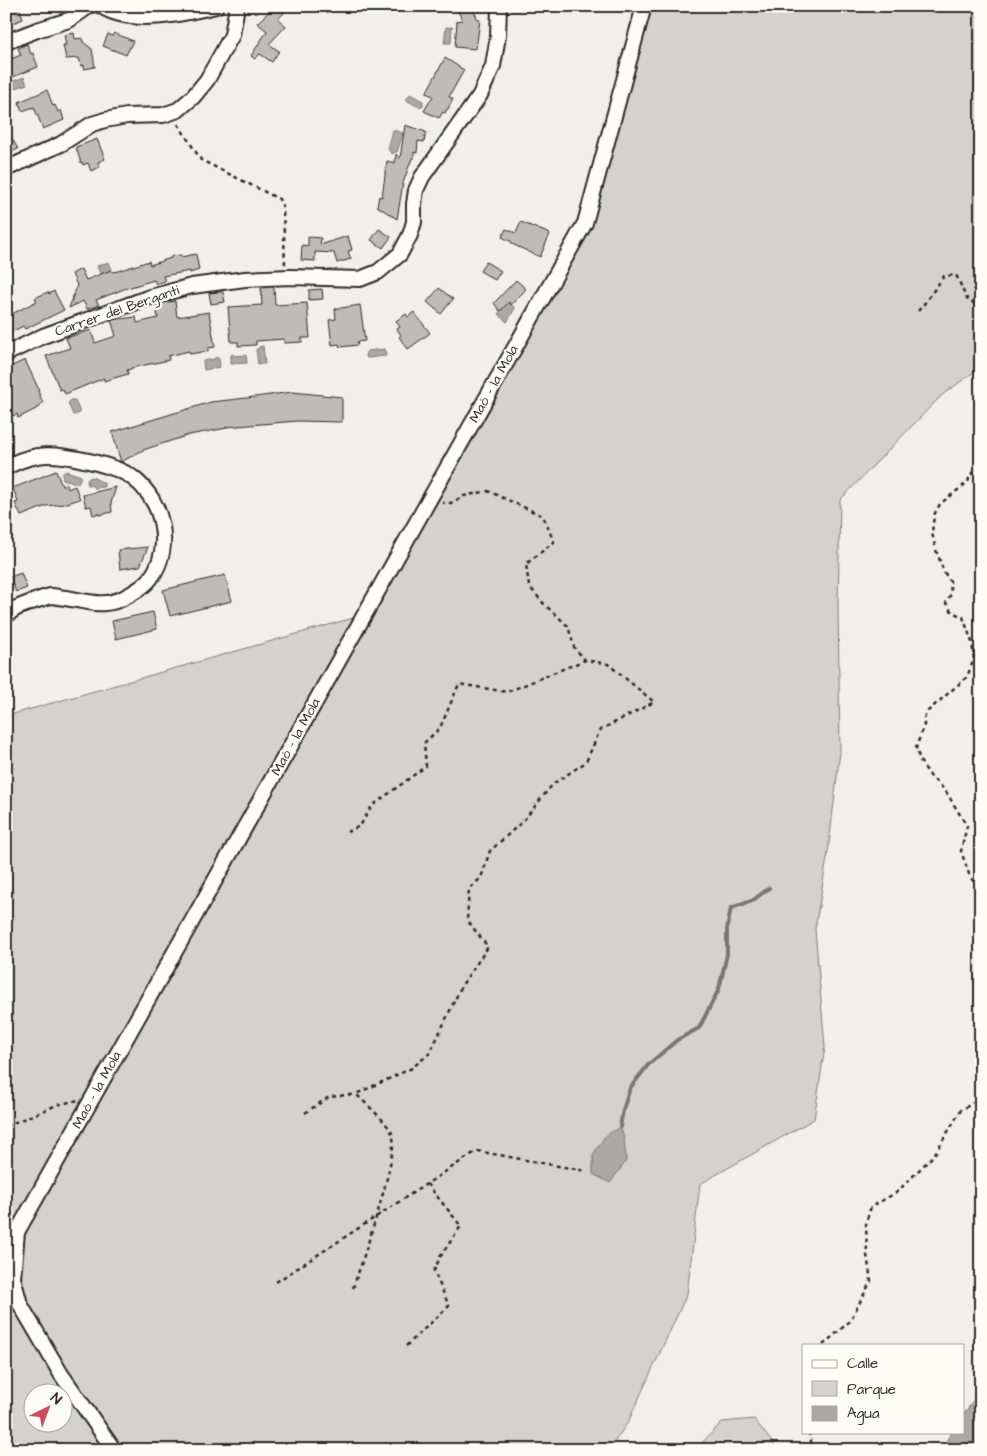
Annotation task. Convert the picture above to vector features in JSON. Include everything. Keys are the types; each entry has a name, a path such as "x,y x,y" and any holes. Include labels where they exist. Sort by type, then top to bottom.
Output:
{"street":[{"path":"6,42 69,20 89,6"},
{"path":"101,6 121,15 136,16 168,15 216,6"},
{"path":"6,169 61,144 92,124 127,116 162,114 178,110 207,80 232,35 237,6"},
{"name":"Carrer del Bergantí","path":"6,354 44,336 150,298 192,286 245,279 285,277 360,279 378,272 400,254 410,235 414,222 416,190 422,177 480,95 493,66 498,36 499,6"},
{"name":"Maó - la Mola","path":"114,1450 61,1374 20,1304 13,1278 17,1232 585,223 644,6"},
{"path":"6,468 18,461 40,455 68,457 118,470 132,477 146,490 158,511 163,529 158,566 149,581 120,601 102,604 51,596 15,608 6,616"}],"path":[{"path":"170,112 201,160 279,199 283,207 285,277"},
{"path":"918,311 944,276 956,275 969,302 981,304"},
{"path":"981,469 970,475 968,482 940,504 934,515 932,533 944,572 950,581 951,594 946,603 952,612 963,617 972,642 974,659 968,677 928,712 924,718 924,725 916,748 920,761 931,777 945,790 967,826 961,850 970,877 981,890"},
{"path":"428,502 451,503 464,496 488,491 543,516 554,542 526,564 529,586 544,604 568,626 574,647 586,660"},
{"path":"305,1113 329,1097 356,1094 412,1068 430,1053 462,985 488,947 467,920 469,889 481,878 490,851 523,821 553,784 586,762 600,730 654,702 608,664 586,660 507,692 460,684 440,728 424,743 426,766 372,806 360,826 346,832"},
{"path":"824,1344 850,1320 871,1281 867,1255 866,1222 871,1207 897,1192 934,1155 961,1110 978,1100 981,1093"},
{"path":"353,1288 376,1218 394,1151 393,1134 356,1094"},
{"path":"6,1126 56,1105 93,1096"},
{"path":"276,1282 477,1151 586,1171"},
{"path":"406,1346 449,1306 434,1271 440,1257 461,1226 427,1184"},
{"path":"809,1434 813,1450"}],"green space":[{"path":"644,6 981,6 981,367 942,395 840,500 838,605 840,752 828,852 815,929 825,1047 814,1119 700,1184 687,1294 628,1422 609,1450 6,1450 6,716 364,615 585,223"},
{"path":"754,1419 778,1450 695,1450 722,1422"}],"water":[{"path":"446,27 452,28 451,43 444,43"},
{"path":"24,77 27,84 11,90 8,83"},
{"path":"410,94 423,101 423,106 419,107 406,100"},
{"path":"393,130 403,133 397,152 392,154 388,149"},
{"path":"109,262 112,270 100,274 97,266"},
{"path":"506,300 515,308 507,322 498,314 506,305 503,301"},
{"path":"263,346 265,364 258,364 256,349"},
{"path":"385,349 386,356 367,358 365,355 367,351"},
{"path":"232,354 235,356 246,355 247,363 231,364"},
{"path":"216,357 219,359 220,367 204,370 203,361"},
{"path":"71,400 75,400 80,413 73,415 68,403"},
{"path":"66,471 81,476 78,484 63,479 62,474"},
{"path":"92,477 104,483 104,487 94,488 88,485 87,480"},
{"path":"620,1127 624,1137 626,1161 610,1183 593,1174 593,1155 605,1136"},
{"path":"981,1389 981,1450 940,1450 951,1434 964,1434 964,1414"}],"building":[{"path":"6,6 19,6 23,19 13,23 12,20 6,22"},
{"path":"275,6 284,13 278,19 286,26 269,44 279,51 272,62 260,54 255,59 251,56 267,31 257,23"},
{"path":"456,6 472,6 478,20 480,20 476,49 455,47 457,21 462,20"},
{"path":"74,33 75,39 82,38 83,42 92,49 95,67 84,69 84,65 81,66 79,58 66,59 63,45 66,45 64,35"},
{"path":"114,33 133,41 126,55 103,46 108,34 113,36"},
{"path":"27,44 31,54 33,53 38,67 8,79 6,61 21,55 18,48"},
{"path":"445,58 464,70 449,97 453,99 448,109 439,118 424,111 433,96 426,93"},
{"path":"47,90 53,106 55,105 58,112 61,110 64,120 43,129 34,107 22,111 19,102"},
{"path":"405,125 426,132 424,142 418,141 417,153 414,152 414,158 412,158 403,183 397,219 377,206 379,196 382,197 387,161 395,163 396,154 400,158"},
{"path":"6,128 18,149 6,155"},
{"path":"97,139 105,159 98,162 100,167 91,171 88,163 83,165 81,163 76,147"},
{"path":"521,222 550,234 540,257 512,244 512,242 502,237 506,229 516,233"},
{"path":"379,229 391,237 383,248 371,240"},
{"path":"348,236 352,250 348,251 351,259 337,263 334,253 315,252 315,261 301,260 302,245 308,246 308,237 321,238 320,245"},
{"path":"196,254 199,270 163,276 165,281 156,284 154,280 124,289 96,300 99,305 87,309 83,301 69,308 77,285 72,274 81,269 86,280 111,270 112,272 118,271 149,261 150,265 171,258 171,256 181,255 181,257"},
{"path":"486,262 501,271 495,280 480,271"},
{"path":"516,280 526,289 511,305 509,302 500,311 494,303"},
{"path":"274,287 275,305 307,303 310,338 302,338 302,342 284,343 284,339 256,341 256,345 238,346 238,342 231,342 228,307 262,305 261,288"},
{"path":"439,288 453,299 441,314 427,302"},
{"path":"322,289 323,299 309,300 309,290"},
{"path":"54,291 64,310 25,329 23,326 6,335 6,317 37,301 35,298"},
{"path":"223,292 225,302 211,304 209,293"},
{"path":"175,301 177,317 209,312 215,347 208,348 208,351 190,354 189,351 168,356 169,360 131,368 127,370 128,374 104,381 104,378 65,394 63,389 60,390 46,356 70,348 66,338 91,330 95,343 116,336 111,320 136,317 137,323 158,318 156,306"},
{"path":"360,305 365,341 357,342 358,345 340,347 339,344 332,345 329,320 336,319 335,309"},
{"path":"414,312 430,333 408,349 399,337 401,335 397,329 400,327 396,321 406,314 408,317"},
{"path":"25,360 43,403 39,405 40,407 18,418 17,414 13,416 6,402 6,369"},
{"path":"292,392 342,397 342,422 297,421 226,427 189,435 143,450 121,462 112,432 211,402"},
{"path":"56,471 62,486 66,484 68,489 75,486 80,499 64,504 46,506 21,516 15,503 18,502 13,488"},
{"path":"116,487 111,503 112,512 93,515 91,506 86,507 83,495"},
{"path":"148,547 140,566 120,569 118,550"},
{"path":"21,573 27,588 16,592 10,577"},
{"path":"225,575 232,601 170,616 163,590"},
{"path":"153,612 157,629 116,639 112,621"}],"waterway":[{"path":"620,1127 630,1088 648,1065 677,1040 699,1028 719,989 727,954 727,929 731,908 752,901 769,888"}]}
